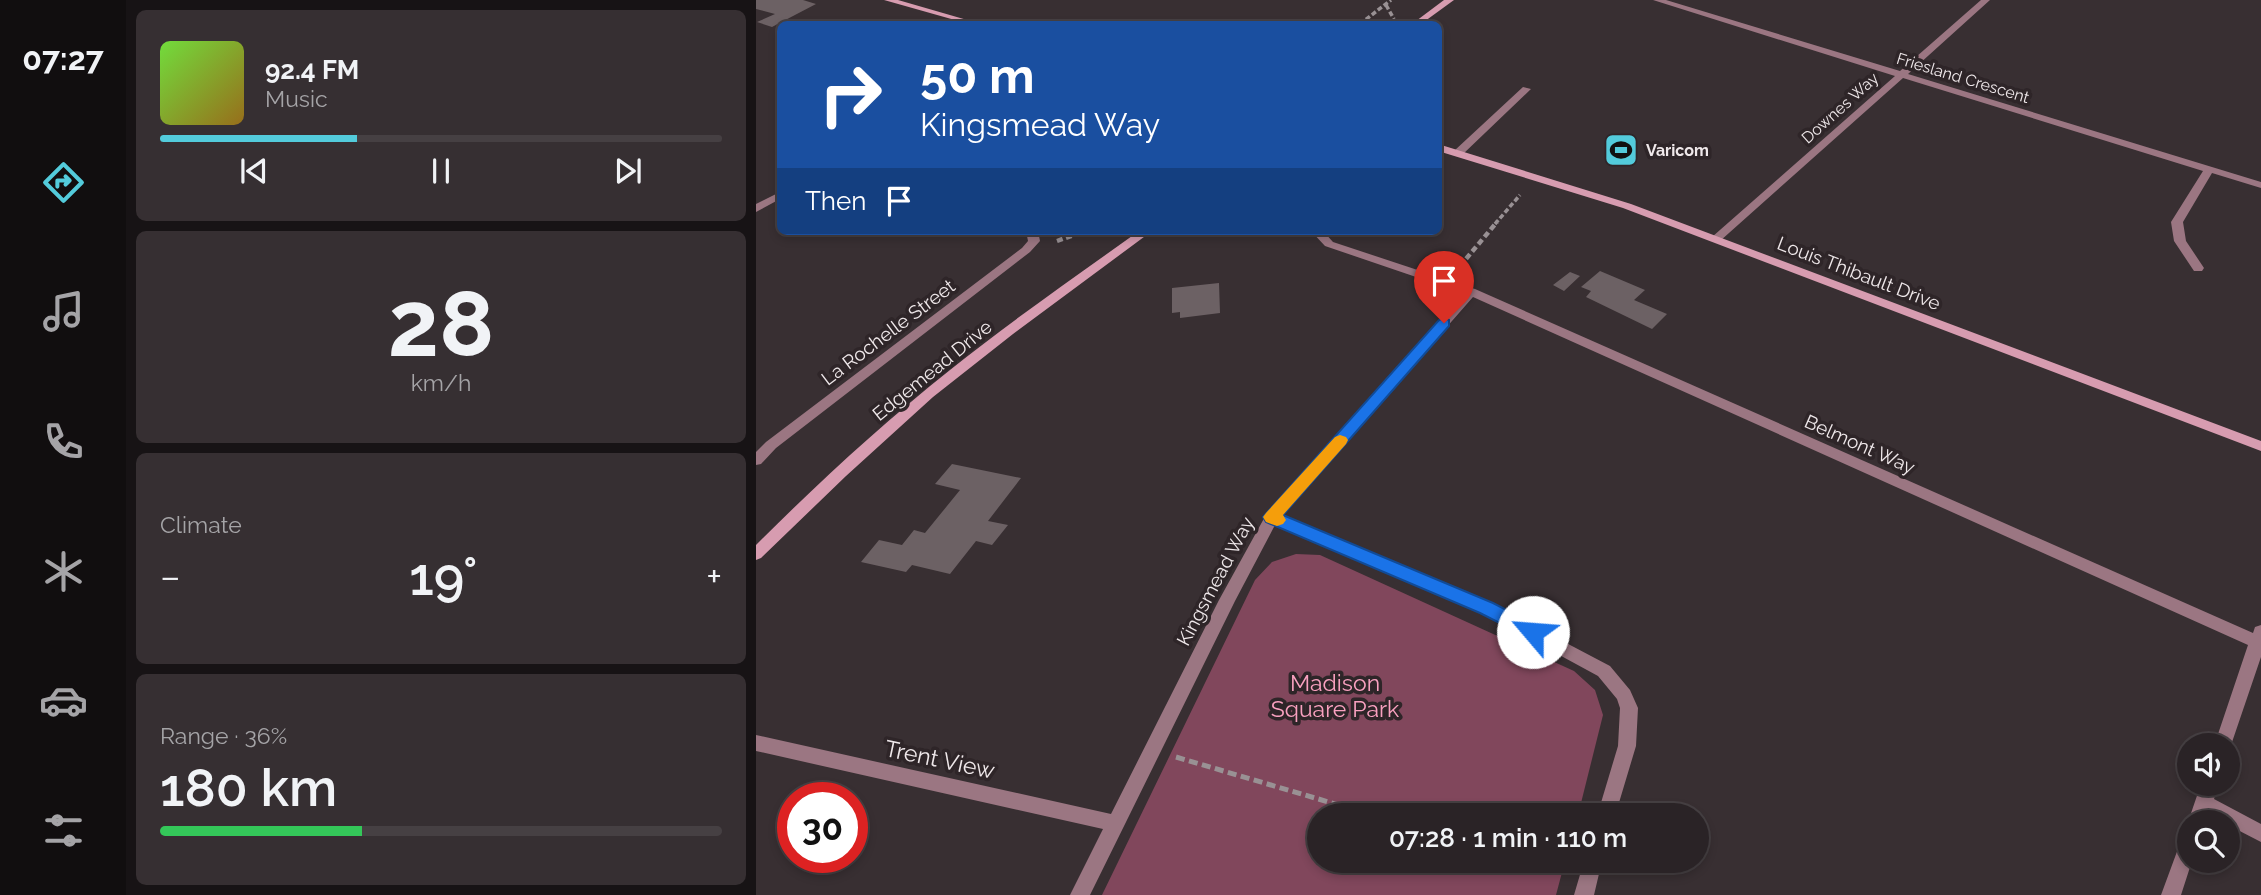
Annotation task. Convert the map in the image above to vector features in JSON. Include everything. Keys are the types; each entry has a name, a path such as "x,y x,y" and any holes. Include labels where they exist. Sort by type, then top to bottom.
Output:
{"street":[{"path":"888,0 966,21"},
{"path":"1420,21 1450,0"},
{"name":"Friesland Crescent","path":"1657,0 2261,184"},
{"name":"Downes Way","path":"1716,239 1986,0"},
{"path":"1458,153 1526,89"},
{"name":"Louis Thibault Drive","path":"1442,149 1627,206 2261,446"},
{"path":"2198,268 2180,241 2177,222 2209,169"},
{"path":"756,209 777,197"},
{"name":"La Rochelle Street","path":"756,460 771,445 1026,250 1034,241 1033,235"},
{"name":"Edgemead Drive","path":"756,554 806,504 929,394 1141,235"},
{"name":"Belmont Way","path":"1321,235 1329,244 1471,292 2259,637"},
{"name":"Kingsmead Way","path":"1080,895 1227,600 1272,517 1471,292"},
{"path":"1272,517 1486,608 1604,671 1623,695 1629,708 1627,746 1610,803"},
{"path":"2227,733 2259,637"},
{"name":"Trent View","path":"756,743 1114,823"},
{"path":"2201,810 2206,796"},
{"path":"2204,803 2261,833"},
{"path":"1584,895 1590,873"},
{"path":"2171,895 2179,873"}],"path":[{"path":"1364,21 1391,0"},
{"path":"1386,5 1394,19"},
{"path":"1446,282 1516,203 1533,175"},
{"path":"1054,242 1079,235"},
{"path":"1152,750 1332,803"}],"green space":[{"name":"Madison Square Park","path":"1296,554 1320,555 1574,671 1595,690 1603,715 1581,803 1307,803 1307,873 1562,873 1556,895 1102,895 1255,580 1272,562"}],"building":[{"path":"756,0 803,0 816,4 783,21 777,21 777,24 772,27 757,22 775,14 756,9"},
{"path":"1600,271 1645,290 1634,300 1667,314 1652,329 1586,297 1591,291 1581,287"},
{"path":"1570,272 1580,276 1564,291 1553,285"},
{"path":"1219,283 1220,313 1180,318 1180,312 1172,313 1172,288"},
{"path":"952,464 1021,478 988,521 1008,525 992,545 976,541 950,574 912,565 906,572 861,562 879,540 902,545 914,530 925,533 960,490 935,484"}],"slow traffic":[{"path":"1277,520 1272,517 1340,440"}],"place":[{"name":"Varicom","path":"1621,150"}],"route":[{"path":"1444,323 1272,517 1486,608 1533,632"}]}
